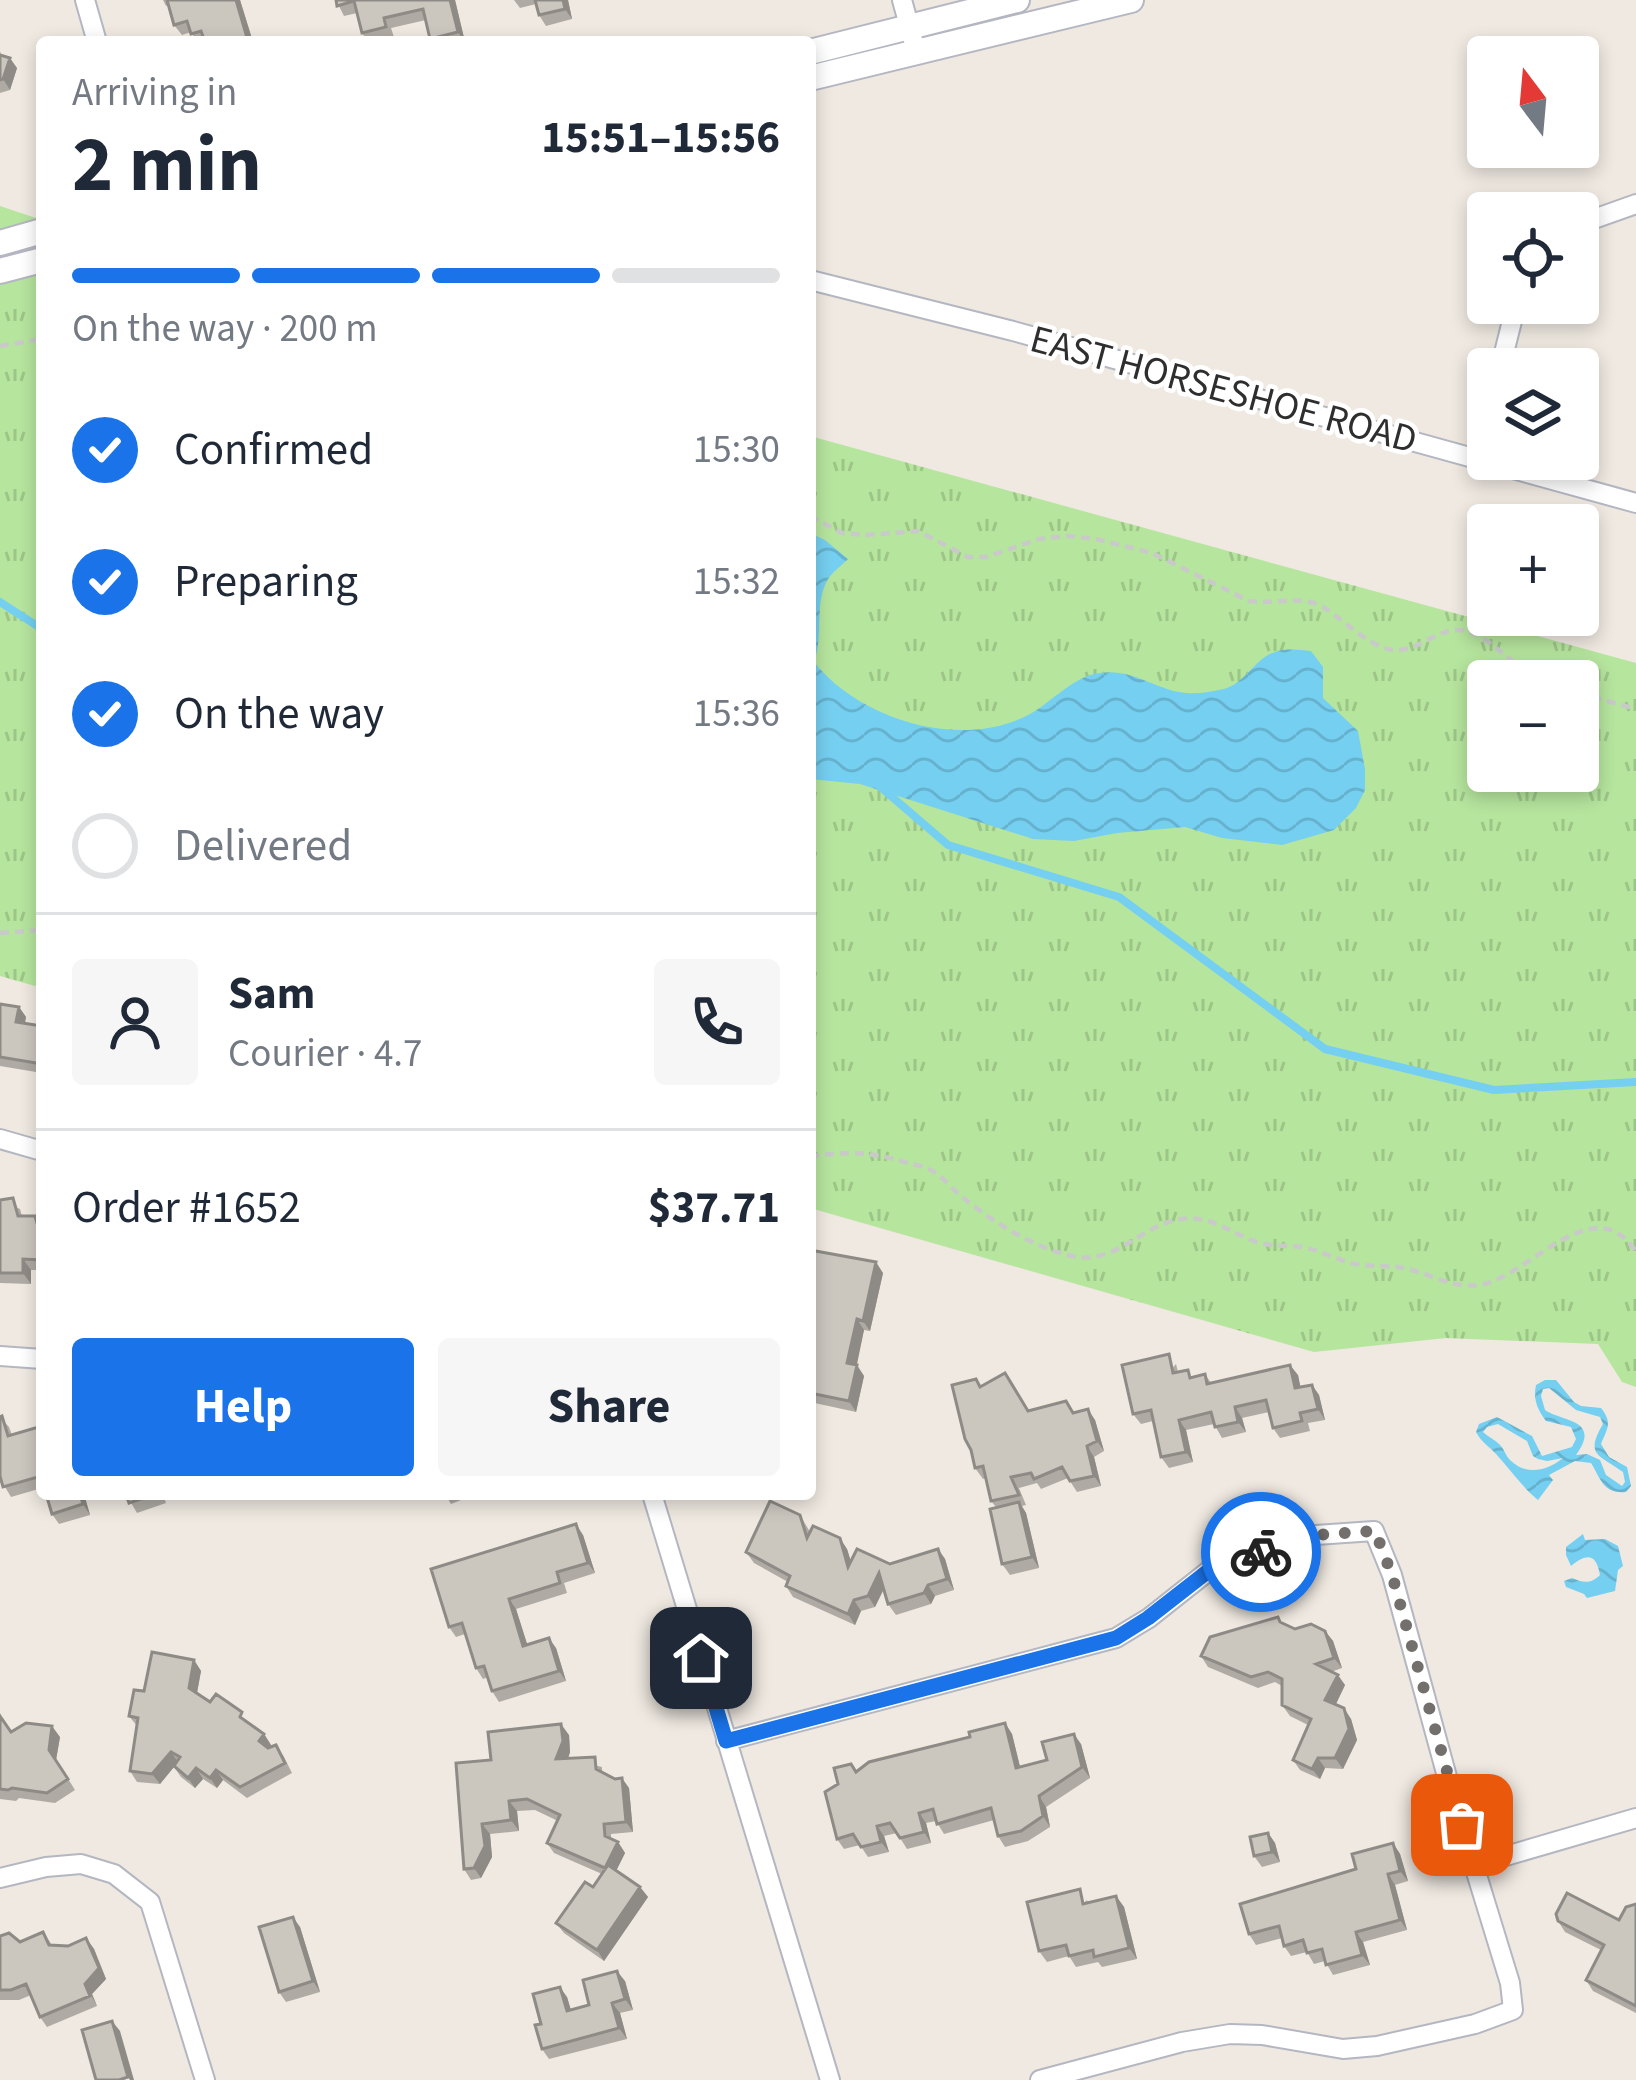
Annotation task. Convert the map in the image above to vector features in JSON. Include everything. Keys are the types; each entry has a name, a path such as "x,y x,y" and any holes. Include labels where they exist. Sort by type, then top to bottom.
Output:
{"main road":[{"path":"816,76 1017,0"},
{"path":"816,51 1116,2"},
{"path":"0,242 36,233"},
{"path":"0,271 36,262"}],"street":[{"path":"85,0 95,36"},
{"path":"902,0 912,39"},
{"path":"1599,217 1636,204"},
{"name":"EAST HORSESHOE ROAD","path":"816,282 1467,454"},
{"name":"EAST HORSESHOE ROAD","path":"1557,480 1636,503"},
{"path":"0,1139 36,1149"},
{"path":"0,1356 36,1359"},
{"path":"654,1500 830,2080"},
{"path":"726,1741 1116,1638 1216,1565 1316,1535 1375,1531 1392,1575 1514,2010 1474,2024 1360,2048 1230,2034 1040,2080"},
{"path":"1475,1865 1636,1818"},
{"path":"0,1878 81,1864 114,1874 151,1902 205,2080"}],"path":[{"path":"0,346 36,339"},
{"path":"816,519 842,533 918,531 968,557 986,557 1039,538 1096,539 1152,553 1249,601 1306,600 1320,605 1382,647 1396,650 1463,629 1512,660"},
{"path":"1599,699 1636,709"},
{"path":"0,933 36,931"},
{"path":"816,1155 860,1151 934,1172 992,1219 1034,1244 1079,1258 1104,1256 1162,1224 1195,1218 1267,1245 1305,1247 1359,1265 1406,1268 1461,1286 1497,1280 1567,1237 1593,1228 1624,1237 1636,1252"}],"green space":[{"path":"0,206 36,218 36,986 0,976"},
{"path":"816,438 1467,617 1467,636 1538,636 1636,663 1636,1387 1622,1382 1598,1344 1446,1338 1314,1352 816,1210"}],"water":[{"path":"816,536 848,559 823,590 816,652"},
{"path":"1311,651 1323,667 1323,698 1358,731 1365,769 1365,790 1356,808 1334,830 1282,845 1222,838 1185,827 1074,841 1033,839 860,784 816,780 816,664 858,700 885,714 914,724 974,730 1030,714 1090,675 1121,673 1179,692 1202,693 1232,686 1275,652"},
{"path":"1556,1380 1574,1402 1601,1408 1608,1422 1601,1444 1609,1457 1627,1467 1631,1486 1626,1492 1607,1488 1591,1463 1575,1461 1549,1475 1553,1480 1538,1500 1481,1439 1476,1432 1479,1424 1497,1417 1532,1436 1542,1456 1572,1447 1576,1439 1571,1427 1546,1421 1540,1412 1536,1385","holes":["1549,1388 1576,1410 1600,1417 1603,1424 1595,1449 1623,1472 1622,1486 1606,1475 1600,1460 1576,1455 1585,1434 1577,1424 1545,1410 1541,1396","1498,1424 1527,1441 1538,1459 1563,1458 1536,1470 1516,1465 1483,1432"]},
{"path":"1583,1534 1585,1540 1605,1539 1618,1546 1623,1566 1615,1591 1587,1598 1566,1587 1564,1581 1572,1578 1587,1582 1600,1575 1593,1559 1571,1566 1566,1555 1566,1547"}],"building":[{"path":"167,0 236,0 247,36 203,36 201,31 191,34 187,21 174,25"},
{"path":"336,0 450,0 458,32 429,36 423,9 384,18 386,27 362,33 354,1 337,6"},
{"path":"535,0 563,0 565,9 539,15"},
{"path":"0,55 10,58 0,80"},
{"path":"0,1004 19,1007 16,1022 36,1025 36,1063 0,1057"},
{"path":"13,1198 18,1216 35,1216 36,1260 23,1259 23,1273 0,1273 0,1200"},
{"path":"816,1251 876,1262 863,1321 857,1319 847,1363 857,1365 849,1401 816,1394"},
{"path":"1169,1354 1173,1373 1188,1370 1190,1378 1205,1374 1207,1384 1290,1365 1295,1388 1312,1385 1318,1409 1300,1413 1302,1421 1273,1428 1266,1400 1235,1407 1238,1422 1215,1427 1211,1412 1179,1420 1186,1452 1161,1457 1151,1410 1133,1414 1122,1365"},
{"path":"1005,1373 1028,1411 1066,1401 1073,1413 1088,1409 1097,1441 1087,1446 1094,1476 1070,1481 1062,1467 1034,1479 1031,1473 1011,1477 1019,1495 991,1501 983,1466 975,1468 965,1439 952,1385 976,1379 980,1387"},
{"path":"0,1417 8,1436 36,1428 36,1477 3,1487"},
{"path":"48,1500 82,1500 83,1504 52,1514"},
{"path":"770,1501 800,1515 807,1538 813,1526 840,1538 848,1567 857,1549 890,1564 938,1549 947,1579 928,1585 924,1593 888,1604 879,1573 868,1596 854,1600 848,1614 786,1586 790,1576 746,1552"},
{"path":"1019,1502 1032,1557 1002,1564 990,1509"},
{"path":"576,1524 588,1563 557,1572 560,1583 509,1599 523,1646 549,1638 559,1671 492,1691 484,1666 476,1668 462,1623 449,1627 431,1569"},
{"path":"1278,1617 1295,1629 1311,1624 1325,1631 1334,1658 1316,1664 1338,1675 1325,1700 1344,1708 1349,1729 1335,1758 1318,1758 1312,1769 1293,1760 1311,1719 1282,1705 1282,1679 1268,1672 1251,1677 1201,1656 1210,1637"},
{"path":"152,1652 194,1660 189,1688 210,1702 216,1694 242,1712 240,1717 264,1734 259,1741 268,1748 276,1745 285,1763 240,1787 216,1770 210,1778 196,1768 188,1778 174,1766 180,1757 171,1752 152,1774 130,1771 138,1718 129,1716 134,1690 144,1691"},
{"path":"0,1716 11,1732 26,1723 52,1726 49,1750 68,1779 47,1793 0,1789"},
{"path":"1005,1723 1016,1768 1047,1760 1042,1742 1074,1734 1082,1767 1039,1796 1043,1816 1021,1831 998,1836 991,1808 937,1824 933,1809 919,1813 924,1832 900,1838 890,1823 877,1826 881,1842 861,1847 853,1834 837,1839 825,1792 838,1784 834,1768 851,1764 856,1772 869,1762 970,1737 969,1732"},
{"path":"561,1724 563,1741 556,1759 595,1757 596,1769 622,1778 626,1822 604,1824 605,1836 618,1842 605,1868 547,1843 560,1815 527,1799 509,1801 511,1820 482,1824 485,1846 474,1868 464,1869 456,1763 491,1760 488,1732"},
{"path":"1268,1833 1272,1852 1254,1856 1250,1837"},
{"path":"1393,1843 1400,1871 1388,1874 1400,1920 1356,1932 1362,1955 1326,1965 1322,1949 1307,1953 1303,1940 1284,1946 1279,1926 1249,1934 1240,1904 1356,1869 1352,1854"},
{"path":"608,1865 640,1887 597,1950 556,1923 585,1882 593,1887"},
{"path":"1080,1889 1083,1904 1116,1896 1129,1948 1094,1957 1093,1950 1069,1956 1066,1945 1039,1951 1027,1902"},
{"path":"1567,1893 1619,1920 1626,1907 1636,1904 1636,2006 1586,1980 1604,1945 1558,1921 1556,1914"},
{"path":"293,1917 313,1981 279,1992 259,1927"},
{"path":"43,1932 49,1945 68,1946 86,1938 99,1968 85,1984 90,1996 40,2017 26,1984 0,1990 0,1936 9,1933 20,1942"},
{"path":"617,1971 625,1999 612,2003 619,2028 542,2049 533,1994 560,1987 567,2011 589,2005 583,1980"},
{"path":"112,2021 128,2077 96,2080 82,2030"}],"waterway":[{"path":"0,602 36,625"},
{"path":"877,784 948,845 1119,897 1325,1049 1494,1090 1636,1082"}],"way so far":[{"path":"1261,1552 1316,1535 1375,1531 1392,1575 1462,1825"}],"route":[{"path":"701,1658 726,1741 1116,1638 1216,1565 1261,1552"}]}
